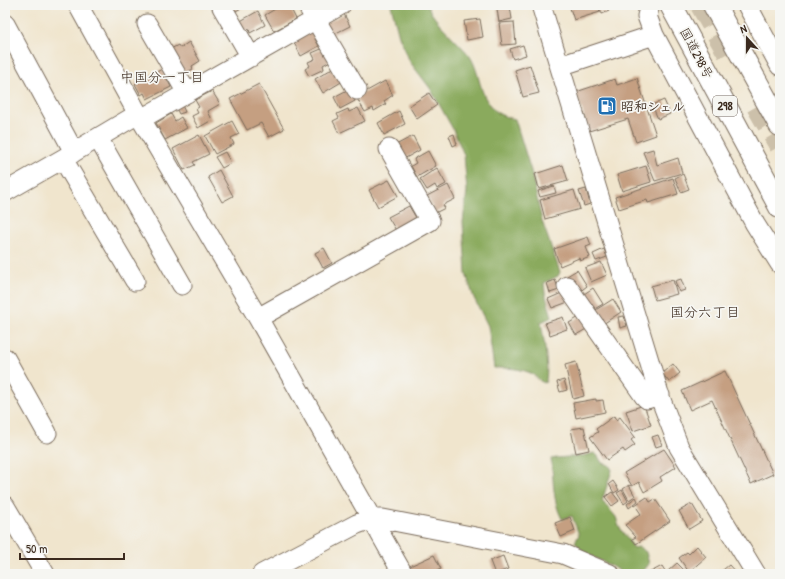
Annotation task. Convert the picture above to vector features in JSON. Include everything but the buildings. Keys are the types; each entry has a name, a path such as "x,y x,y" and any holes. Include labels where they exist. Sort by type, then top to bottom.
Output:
{"highway":[{"name":"国道298号","path":"671,5 780,207"},
{"path":"714,5 780,125"}],"street":[{"path":"78,5 140,117 258,318 403,574"},
{"path":"5,192 98,138 187,93 251,57 311,12 341,5"},
{"path":"541,5 660,395 679,447 756,574"},
{"path":"650,5 647,16 654,35 755,224 780,264"},
{"path":"747,5 780,66"},
{"path":"222,7 251,57"},
{"path":"311,12 357,90"},
{"path":"5,24 69,155 135,281"},
{"path":"147,24 187,93"},
{"path":"560,66 654,35"},
{"path":"98,138 182,285"},
{"path":"258,318 430,221 389,149"},
{"path":"567,286 644,396 648,399 660,395"},
{"path":"5,358 47,433"},
{"path":"5,506 45,574"},
{"path":"262,574 357,524 371,519 382,519 563,554 610,574"}],"green space":[{"path":"391,5 428,5 435,18 471,58 482,91 488,103 498,113 515,119 531,171 542,221 560,272 558,276 544,283 545,293 552,317 541,322 547,371 545,383 528,372 514,369 494,368 488,326 474,298 466,274 463,222 467,191 464,155 454,131 430,88 410,62 399,36"},
{"path":"594,453 598,456 602,463 609,465 612,470 602,501 616,517 619,527 634,548 639,547 646,552 649,564 641,574 627,574 583,552 575,542 579,535 572,516 562,519 556,505 551,459 583,456"}],"tunnel":[{"path":"701,5 731,58"},
{"path":"757,106 780,146"}],"place":[{"name":"昭和シェル","path":"607,106"}],"district":[{"name":"中国分一丁目","path":"162,77"},
{"name":"国分六丁目","path":"705,312"}]}
